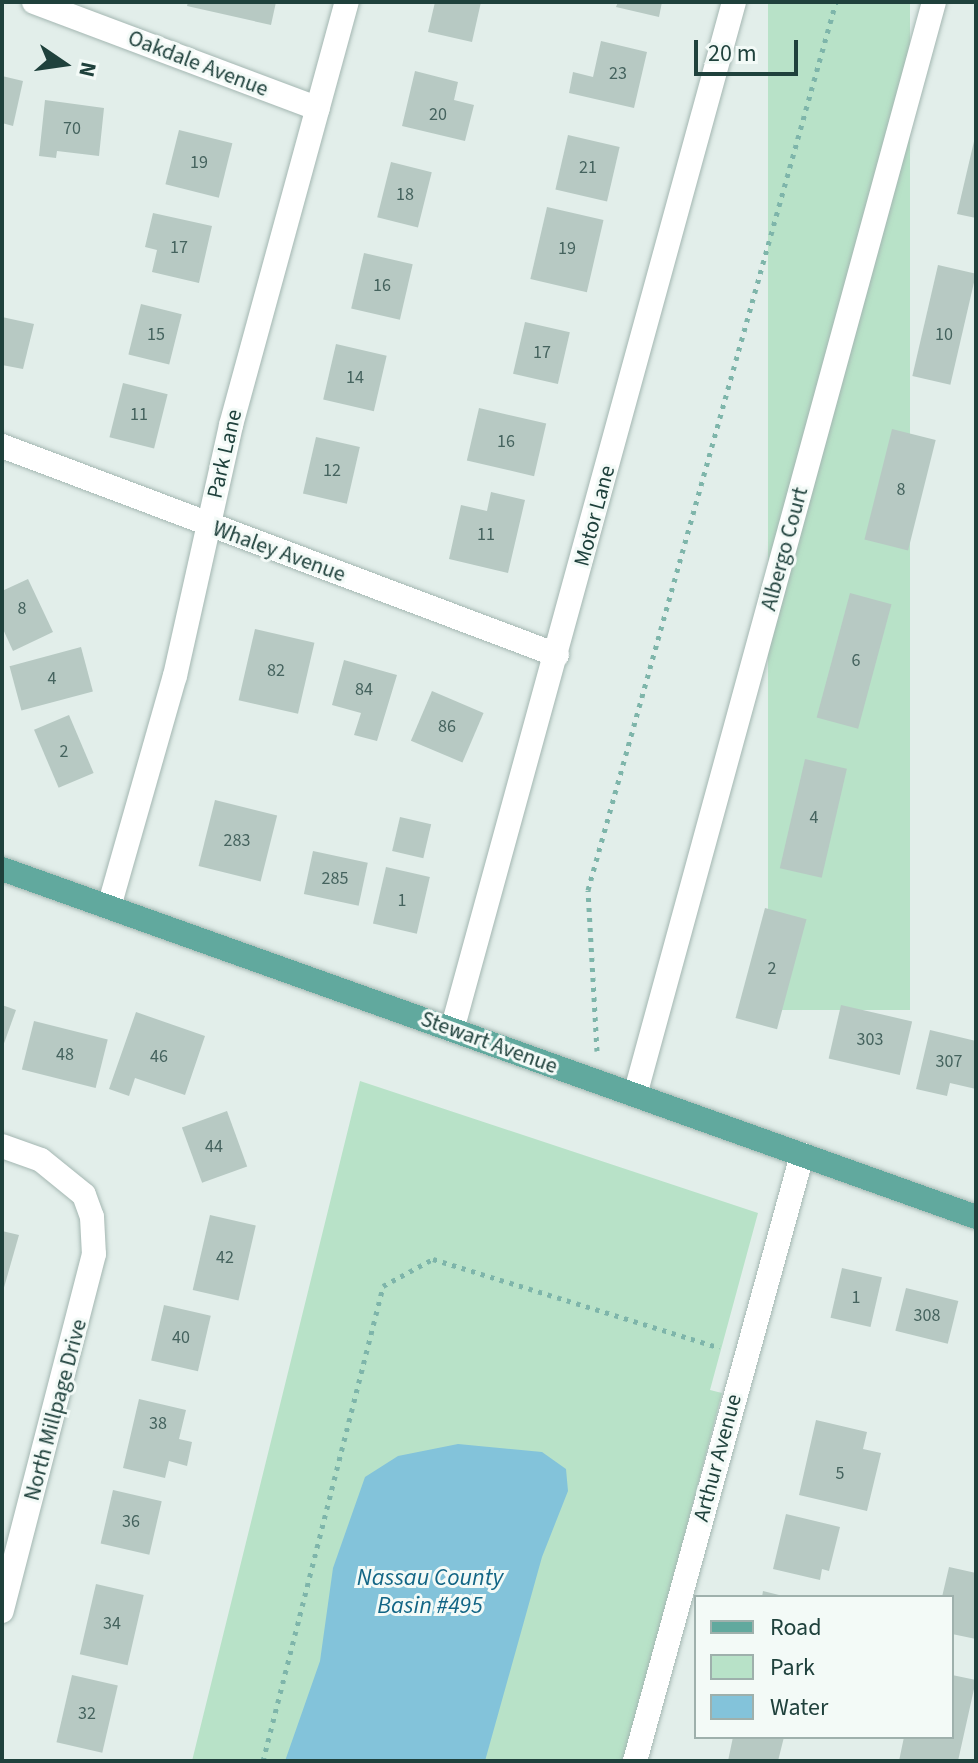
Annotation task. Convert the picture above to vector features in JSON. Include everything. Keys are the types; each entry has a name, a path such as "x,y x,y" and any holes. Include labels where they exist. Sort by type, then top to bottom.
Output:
{"main road":[{"name":"Stewart Avenue","path":"2,869 976,1217"}],"street":[{"name":"Oakdale Avenue","path":"34,2 318,109"},
{"name":"Park Lane","path":"109,907 175,676 231,425 347,2"},
{"name":"Motor Lane","path":"452,1030 734,2"},
{"name":"Albergo Court","path":"635,1095 934,2"},
{"name":"Whaley Avenue","path":"2,446 557,655"},
{"name":"North Millpage Drive","path":"2,1146 64,1174 89,1207 91,1269 2,1611"},
{"name":"Arthur Avenue","path":"635,1761 802,1155"}],"path":[{"path":"599,1082 588,890 836,2"},
{"path":"263,1761 383,1286 433,1259 746,1356"}],"green space":[{"path":"768,2 910,2 910,1010 768,1010"},
{"path":"360,1081 758,1213 710,1390 722,1393 625,1761 192,1761"}],"water":[{"name":"Nassau County Basin #495","path":"458,1444 542,1452 566,1469 568,1491 542,1557 485,1761 285,1761 320,1661 333,1568 365,1477 398,1456"}],"building":[{"path":"188,2 276,2 271,25 187,6"},
{"path":"435,2 481,2 472,42 428,32"},
{"path":"618,2 662,2 659,17 616,7"},
{"path":"601,41 647,52 634,108 569,93 573,72 593,77"},
{"path":"415,71 458,82 454,100 474,105 465,141 402,126"},
{"path":"2,76 23,81 13,126 2,123"},
{"path":"45,100 104,108 99,156 57,151 56,158 39,156"},
{"path":"179,130 232,143 219,198 165,184"},
{"path":"568,135 620,147 607,201 555,190"},
{"path":"976,138 976,218 957,214"},
{"path":"391,162 432,172 418,227 377,217"},
{"path":"547,207 604,220 587,292 530,279"},
{"path":"153,213 212,226 199,283 152,272 157,250 145,247"},
{"path":"364,253 413,264 400,320 351,309"},
{"path":"938,265 976,274 950,385 912,376"},
{"path":"141,304 182,314 169,365 128,354"},
{"path":"2,317 34,324 23,369 2,365"},
{"path":"525,322 570,332 558,384 513,374"},
{"path":"336,344 387,356 374,411 323,400"},
{"path":"123,383 168,394 154,448 109,437"},
{"path":"479,408 546,424 534,476 467,461"},
{"path":"892,429 936,440 908,551 864,540"},
{"path":"316,437 360,447 347,504 303,494"},
{"path":"491,492 525,500 508,573 449,559 461,505 487,511"},
{"path":"28,579 53,632 13,651 2,627 2,591"},
{"path":"850,593 892,604 858,729 817,718"},
{"path":"255,629 314,643 298,714 239,700"},
{"path":"81,647 93,691 21,711 10,666"},
{"path":"344,660 397,675 377,741 354,735 361,713 332,705"},
{"path":"432,691 484,713 462,763 411,741"},
{"path":"69,715 94,773 59,788 34,730"},
{"path":"805,759 847,769 822,878 780,868"},
{"path":"215,800 277,815 261,881 199,866"},
{"path":"400,817 431,824 423,858 392,851"},
{"path":"313,851 368,863 359,906 304,894"},
{"path":"386,867 430,877 417,934 373,924"},
{"path":"765,908 807,919 777,1029 735,1018"},
{"path":"2,1005 16,1010 2,1049"},
{"path":"841,1005 912,1021 900,1075 829,1059"},
{"path":"136,1012 205,1036 185,1095 135,1078 129,1096 109,1089"},
{"path":"34,1021 108,1039 96,1088 22,1070"},
{"path":"930,1030 976,1041 976,1089 950,1083 947,1096 916,1089"},
{"path":"227,1111 247,1166 202,1183 182,1127"},
{"path":"210,1215 256,1226 238,1301 193,1290"},
{"path":"2,1231 19,1235 3,1291 2,1291"},
{"path":"842,1268 882,1277 870,1327 831,1318"},
{"path":"906,1288 958,1301 948,1344 895,1331"},
{"path":"164,1305 211,1316 198,1371 151,1361"},
{"path":"139,1399 186,1410 179,1439 192,1442 187,1466 169,1461 165,1478 123,1468"},
{"path":"816,1420 867,1432 863,1449 881,1453 867,1511 799,1495"},
{"path":"113,1490 162,1501 149,1555 101,1544"},
{"path":"786,1514 840,1527 829,1571 822,1569 820,1580 773,1569"},
{"path":"949,1567 976,1573 976,1639 954,1634 954,1595 942,1595"},
{"path":"96,1584 144,1595 128,1665 80,1654"},
{"path":"72,1675 118,1686 102,1753 56,1742"},
{"path":"954,1675 976,1680 958,1761 899,1761 904,1739 954,1739"},
{"path":"733,1739 784,1739 778,1761 728,1761"}]}
